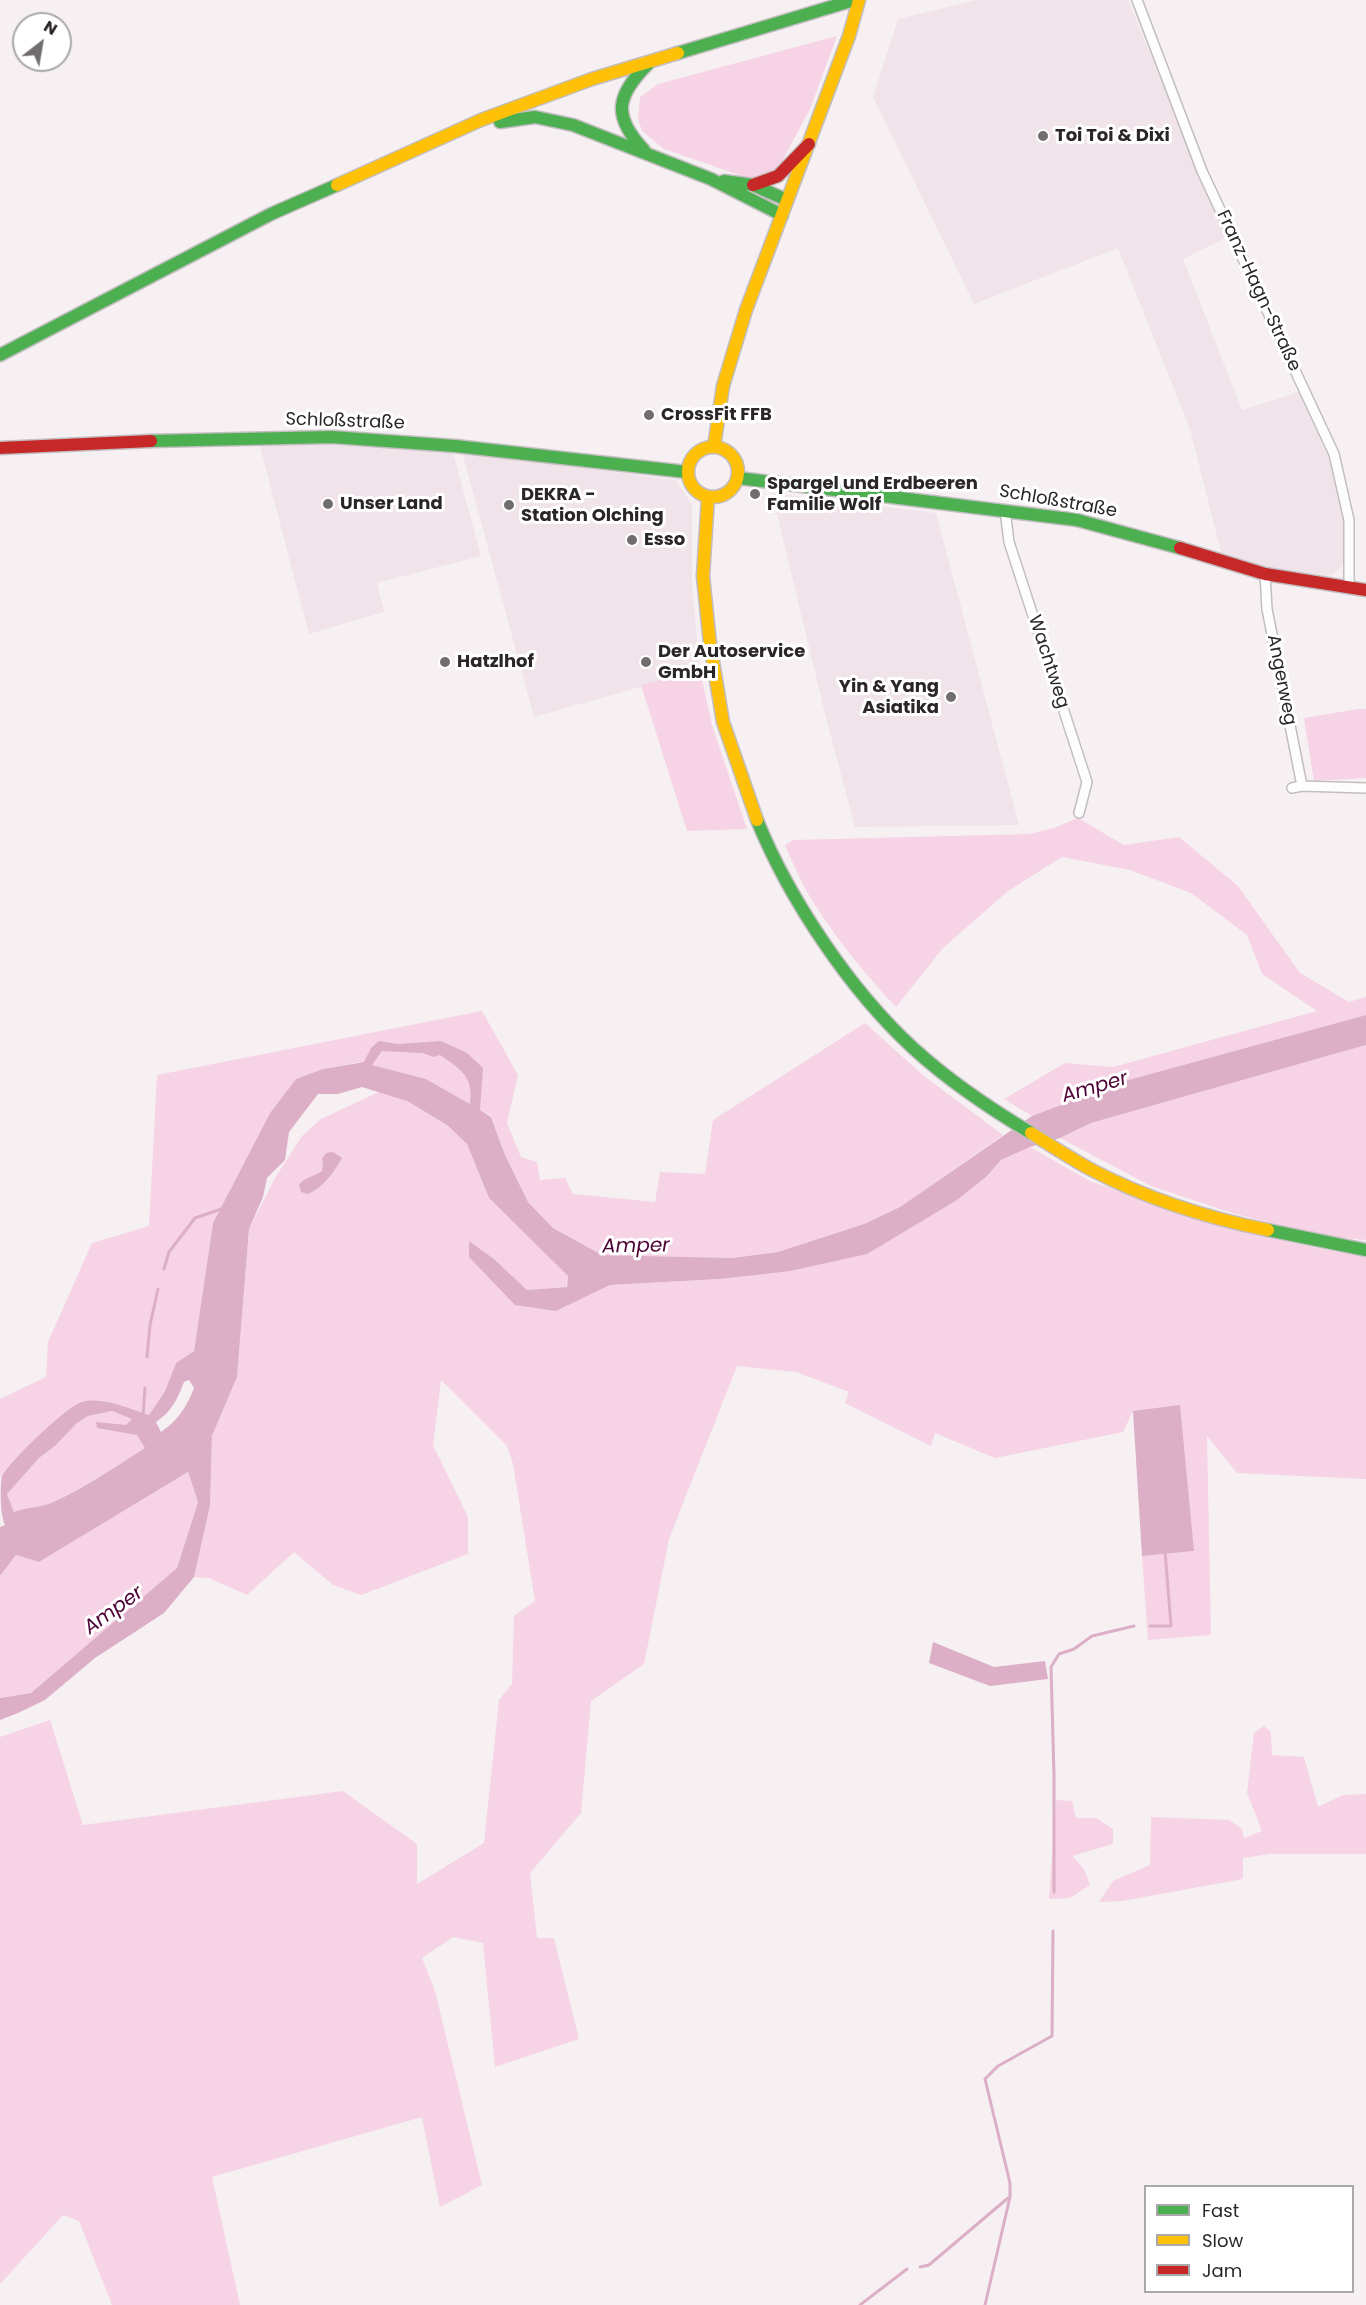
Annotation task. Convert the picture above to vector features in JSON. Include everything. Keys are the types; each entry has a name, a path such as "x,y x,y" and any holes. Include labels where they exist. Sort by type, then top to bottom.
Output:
{"main road":[{"path":"0,355 271,214 481,120 592,79 854,0"},
{"path":"714,447 723,386 746,310 849,36 859,0"},
{"path":"647,153 627,131 621,118 621,104 625,89 631,79 650,62"},
{"path":"481,120 495,123 520,118 555,120 711,179 782,215"},
{"path":"753,185 778,176 809,144"},
{"path":"711,179 753,185 787,200"},
{"name":"Schloßstraße","path":"0,448 162,440 332,437 455,446 687,472"},
{"path":"714,447 721,448 734,457 738,478 735,486 723,496 708,497 693,488 687,472 692,457 698,451 714,447"},
{"name":"Schloßstraße","path":"738,478 1077,520 1265,574 1366,590"},
{"path":"708,497 703,576 710,644 723,722 770,851 815,929 864,995 912,1047 970,1095 1090,1169 1141,1192 1209,1216 1366,1250"}],"street":[{"name":"Franz-Hagn-Straße","path":"1137,0 1202,171 1334,454 1349,520 1349,588"},
{"name":"Wachtweg","path":"1005,510 1009,542 1087,782 1079,813"},
{"name":"Angerweg","path":"1265,574 1267,609 1302,786"},
{"path":"1292,788 1302,786 1366,788"}],"shaded area":[{"path":"977,0 1128,0 1226,238 1183,259 1242,410 1299,392 1329,459 1344,512 1344,564 1331,576 1268,567 1221,552 1190,429 1118,248 974,304 873,97 898,19"},
{"path":"837,36 810,109 780,165 766,177 748,178 664,149 642,131 638,119 640,97 658,84"},
{"path":"259,443 452,449 481,556 377,583 384,612 309,634"},
{"path":"462,452 676,480 692,505 692,584 700,670 534,717"},
{"path":"772,493 936,513 1019,825 855,827 826,718"},
{"path":"700,670 712,725 747,829 687,831 641,685"},
{"path":"1366,709 1366,778 1314,781 1304,718"},
{"path":"1078,818 1124,845 1179,837 1238,886 1300,973 1349,1002 1366,997 1366,1015 1121,1082 1032,1116 1004,1099 1065,1063 1113,1067 1317,1011 1262,974 1247,935 1191,893 1130,870 1062,857 1008,891 943,948 896,1007 837,938 807,892 785,845 793,840 1030,834 1054,828"},
{"path":"482,1011 518,1075 507,1123 521,1157 537,1162 540,1180 565,1178 573,1194 655,1202 660,1172 705,1174 713,1120 865,1023 924,1076 1003,1135 900,1207 864,1224 778,1252 732,1258 602,1255 553,1228 528,1202 505,1155 491,1116 426,1079 360,1062 323,1069 296,1079 270,1113 213,1223 194,1351 176,1363 165,1391 149,1415 102,1401 33,1443 20,1453 0,1478 0,1399 46,1377 48,1342 92,1243 149,1226 157,1075"},
{"path":"1366,1015 1366,1045 1091,1123 1060,1138 1030,1147 1001,1160 986,1177 957,1200 867,1254 790,1271 720,1279 610,1285 556,1311 515,1305 469,1257 469,1241 494,1259 527,1290 567,1287 568,1276 489,1198 467,1144 447,1125 407,1101 362,1087 338,1094 318,1094 289,1132 285,1160 267,1178 263,1197 249,1229 237,1377 212,1436 210,1506 194,1577 164,1613 95,1658 45,1700 0,1720 0,1698 31,1693 177,1568 198,1502 188,1472 39,1562 16,1555 0,1576 0,1527 5,1525 1,1500 2,1476 39,1435 64,1413 82,1402 107,1402 149,1415 165,1391 176,1363 194,1351 213,1223 270,1113 296,1079 323,1069 364,1062 371,1048 379,1041 398,1044 441,1041 467,1053 483,1068 480,1110 491,1117 505,1155 528,1202 553,1228 602,1255 732,1258 778,1252 864,1224 900,1207 1032,1116 1121,1082","holes":["382,1051 423,1053 433,1057 440,1055 459,1069 468,1080 471,1094 470,1104 426,1079 372,1065","189,1380 194,1388 191,1395 177,1418 161,1432 156,1422 173,1405 184,1382","112,1411 132,1419 126,1425 96,1422 97,1428 137,1435 145,1448 63,1497 46,1505 14,1512 7,1494 39,1458 55,1446 77,1423 88,1416"]},
{"path":"1366,1045 1366,1240 1318,1235 1232,1213 1151,1186 1060,1138 1091,1123"},
{"path":"381,1091 407,1101 447,1125 467,1144 489,1198 568,1276 566,1287 527,1290 494,1259 470,1242 469,1257 556,1311 610,1285 720,1279 957,1200 986,1177 1001,1160 1030,1147 1090,1181 1227,1228 1366,1257 1366,1479 1237,1473 1207,1436 1211,1635 1148,1640 1142,1556 1194,1551 1133,1411 1123,1432 995,1458 935,1433 931,1446 845,1403 849,1392 796,1372 737,1366 669,1539 644,1664 591,1701 581,1813 530,1873 537,1938 554,1938 579,2039 495,2067 483,1943 453,1937 422,1958 435,1991 482,2185 440,2207 422,2117 212,2177 240,2305 112,2305 79,2221 63,2215 0,2284 0,1737 50,1720 83,1825 343,1791 417,1844 417,1884 484,1843 499,1700 512,1684 514,1616 535,1601 513,1464 507,1446 441,1380 433,1445 468,1517 468,1554 361,1595 333,1585 294,1552 247,1595 209,1578 194,1577 210,1506 212,1436 237,1377 249,1229 275,1178 302,1136 321,1119"},
{"path":"333,1152 342,1158 328,1179 308,1194 301,1192 299,1185 301,1182 322,1171 322,1159 326,1153"},
{"path":"1180,1405 1194,1551 1142,1556 1133,1411"},
{"path":"112,1411 133,1419 126,1425 146,1448 51,1503 14,1512 7,1494 39,1458 54,1447 77,1423 88,1416"},
{"path":"188,1472 198,1502 177,1568 31,1693 0,1698 0,1576 16,1555 39,1562"},
{"path":"933,1642 994,1667 1045,1661 1048,1679 990,1686 929,1663"},
{"path":"1264,1726 1271,1732 1272,1755 1304,1757 1318,1807 1343,1795 1366,1794 1366,1854 1270,1854 1243,1858 1243,1879 1122,1901 1099,1902 1113,1881 1150,1865 1151,1817 1229,1820 1242,1829 1244,1838 1262,1831 1247,1793 1254,1733"},
{"path":"1056,1800 1072,1801 1076,1818 1096,1818 1113,1829 1113,1844 1072,1856 1084,1869 1090,1885 1070,1898 1049,1899"}],"waterway":[{"path":"164,1269 169,1252 195,1218 224,1208"},
{"path":"147,1357 150,1325 158,1289"},
{"path":"143,1416 145,1388"},
{"path":"1150,1626 1171,1626 1165,1551"},
{"path":"1054,1892 1051,1667 1059,1654 1074,1649 1092,1636 1134,1626"},
{"path":"985,2305 1010,2197 1010,2183 985,2079 998,2066 1052,2036 1053,1931"},
{"path":"920,2267 929,2265 1008,2198"},
{"path":"860,2305 907,2269"}],"traffic: fast":[{"path":"678,53 854,0"},
{"path":"644,150 627,127 622,106 629,86 648,64"},
{"path":"500,122 535,117 573,125 711,179 782,215"},
{"path":"724,181 753,185 787,200"},
{"path":"0,355 271,214 337,185"},
{"path":"151,441 332,437 455,446 687,472"},
{"path":"738,478 1077,520 1180,548"},
{"path":"757,820 770,850 804,912 823,942 867,999 913,1048 941,1072 985,1104 1031,1133"},
{"path":"1268,1230 1366,1250"}],"traffic: slow":[{"path":"714,447 723,386 746,310 849,36 859,0"},
{"path":"337,185 481,120 592,79 678,53"},
{"path":"708,447 718,447 731,454 738,467 738,472 738,477 731,490 718,497 708,497 699,493 692,486 688,477 688,467 692,458 699,451 708,447"},
{"path":"708,497 703,576 710,644 723,722 757,820"},
{"path":"1031,1133 1090,1169 1132,1189 1199,1213 1268,1230"}],"traffic: jam":[{"path":"753,185 778,176 809,144"},
{"path":"0,448 151,441"},
{"path":"1180,548 1265,574 1366,590"}],"place":[{"name":"Toi Toi & Dixi","path":"1043,136"},
{"name":"CrossFit FFB","path":"649,415"},
{"name":"Spargel und Erdbeeren Familie Wolf","path":"755,494"},
{"name":"Unser Land","path":"328,504"},
{"name":"DEKRA - Station Olching","path":"509,505"},
{"name":"Esso","path":"632,540"},
{"name":"Hatzlhof","path":"445,662"},
{"name":"Der Autoservice GmbH","path":"646,662"},
{"name":"Yin & Yang Asiatika","path":"951,697"}],"water label":[{"name":"Amper","path":"1095,1088"},
{"name":"Amper","path":"636,1247"},
{"name":"Amper","path":"114,1611"}]}
